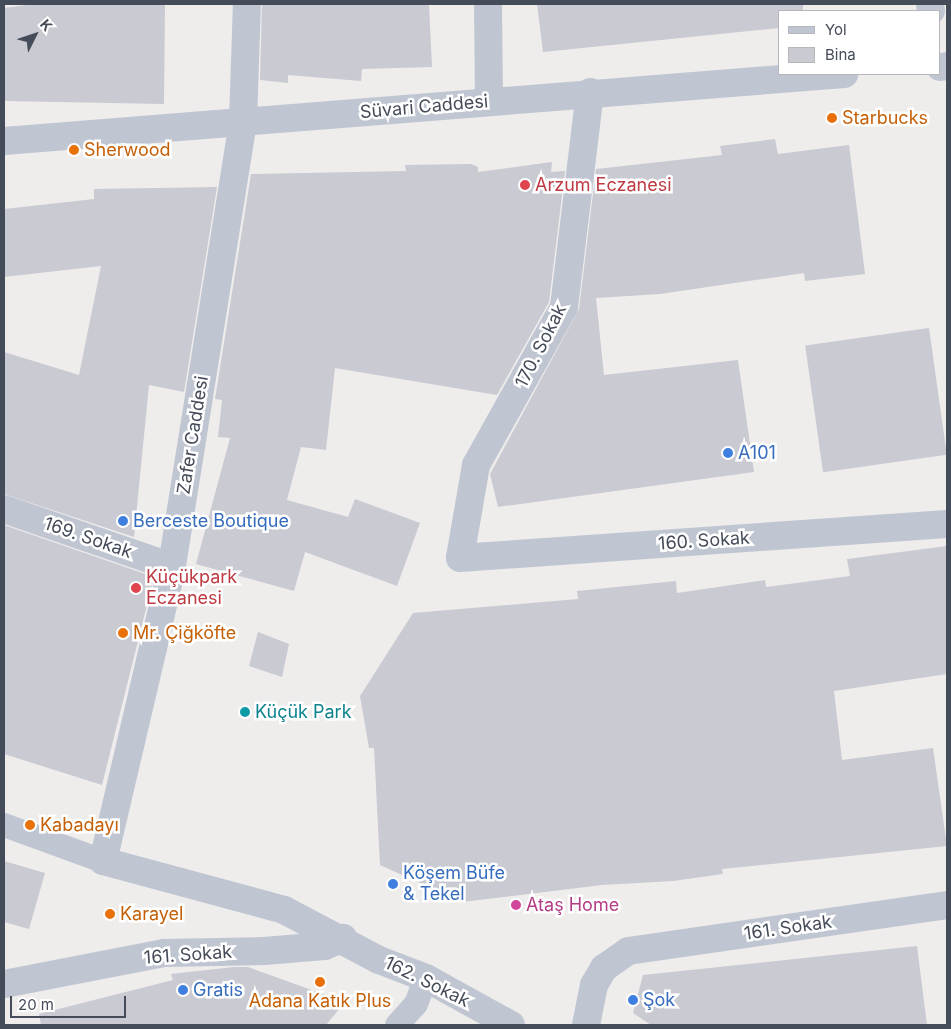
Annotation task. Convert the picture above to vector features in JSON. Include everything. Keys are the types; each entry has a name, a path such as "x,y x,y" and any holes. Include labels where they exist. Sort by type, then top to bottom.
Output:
{"street":[{"name":"Zafer Caddesi","path":"103,861 172,568 243,122 246,4"},
{"path":"488,4 489,102"},
{"name":"Süvari Caddesi","path":"4,141 489,102 590,92 830,75"},
{"name":"170. Sokak","path":"460,558 476,465 564,307 590,92"},
{"name":"169. Sokak","path":"4,509 172,568"},
{"name":"160. Sokak","path":"460,558 947,524"},
{"path":"4,825 103,861"},
{"name":"162. Sokak","path":"103,861 284,910 343,938 379,960 426,978 511,1025"},
{"name":"161. Sokak","path":"586,1025 594,985 604,968 628,951 947,905"},
{"name":"161. Sokak","path":"4,984 164,953 272,951 325,946 343,938"},
{"path":"397,1025 416,1004 426,978"}],"building":[{"path":"35,4 165,4 164,104 4,101 4,8"},
{"path":"262,4 429,4 432,67 362,69 361,81 288,75 288,83 260,80"},
{"path":"537,4 803,4 803,10 778,10 778,28 543,52"},
{"path":"775,139 778,154 849,145 865,274 805,281 804,273 660,294 596,298 604,375 738,360 754,472 498,507 490,474 579,309 596,169 722,155 720,146"},
{"path":"552,162 551,172 565,171 549,302 497,395 335,368 326,450 301,447 287,500 348,517 355,499 420,523 397,586 305,552 294,591 196,564 230,438 218,437 222,400 215,399 251,174 406,171 405,165 471,164 478,167 478,172"},
{"path":"217,187 184,392 149,385 134,537 4,494 4,352 79,375 101,266 4,277 4,209 94,199 94,189"},
{"path":"929,328 947,455 823,472 805,345"},
{"path":"4,525 154,577 102,785 4,754"},
{"path":"947,546 947,674 834,691 842,760 933,748 947,846 722,869 723,874 673,881 602,885 462,902 380,865 374,748 369,748 360,696 413,613 578,599 577,591 676,581 677,593 765,580 766,587 850,576 847,559"},
{"path":"258,632 289,644 282,677 249,666"},
{"path":"4,861 45,873 29,929 4,922"},
{"path":"917,946 927,1025 651,1025 633,1013 643,975"},
{"path":"248,967 345,1002 326,1025 41,1025 39,1014 173,980 171,974"}],"place":[{"name":"Starbucks","path":"832,118"},
{"name":"Sherwood","path":"74,150"},
{"name":"Arzum Eczanesi","path":"525,185"},
{"name":"A101","path":"728,453"},
{"name":"Berceste Boutique","path":"123,521"},
{"name":"Küçükpark Eczanesi","path":"136,588"},
{"name":"Mr. Çiğköfte","path":"123,633"},
{"name":"Küçük Park","path":"245,712"},
{"name":"Kabadayı","path":"30,825"},
{"name":"Köşem Büfe & Tekel","path":"393,884"},
{"name":"Ataş Home","path":"516,905"},
{"name":"Karayel","path":"110,914"},
{"name":"Adana Katık Plus","path":"320,982"},
{"name":"Gratis","path":"183,990"},
{"name":"Şok","path":"633,1000"}]}
